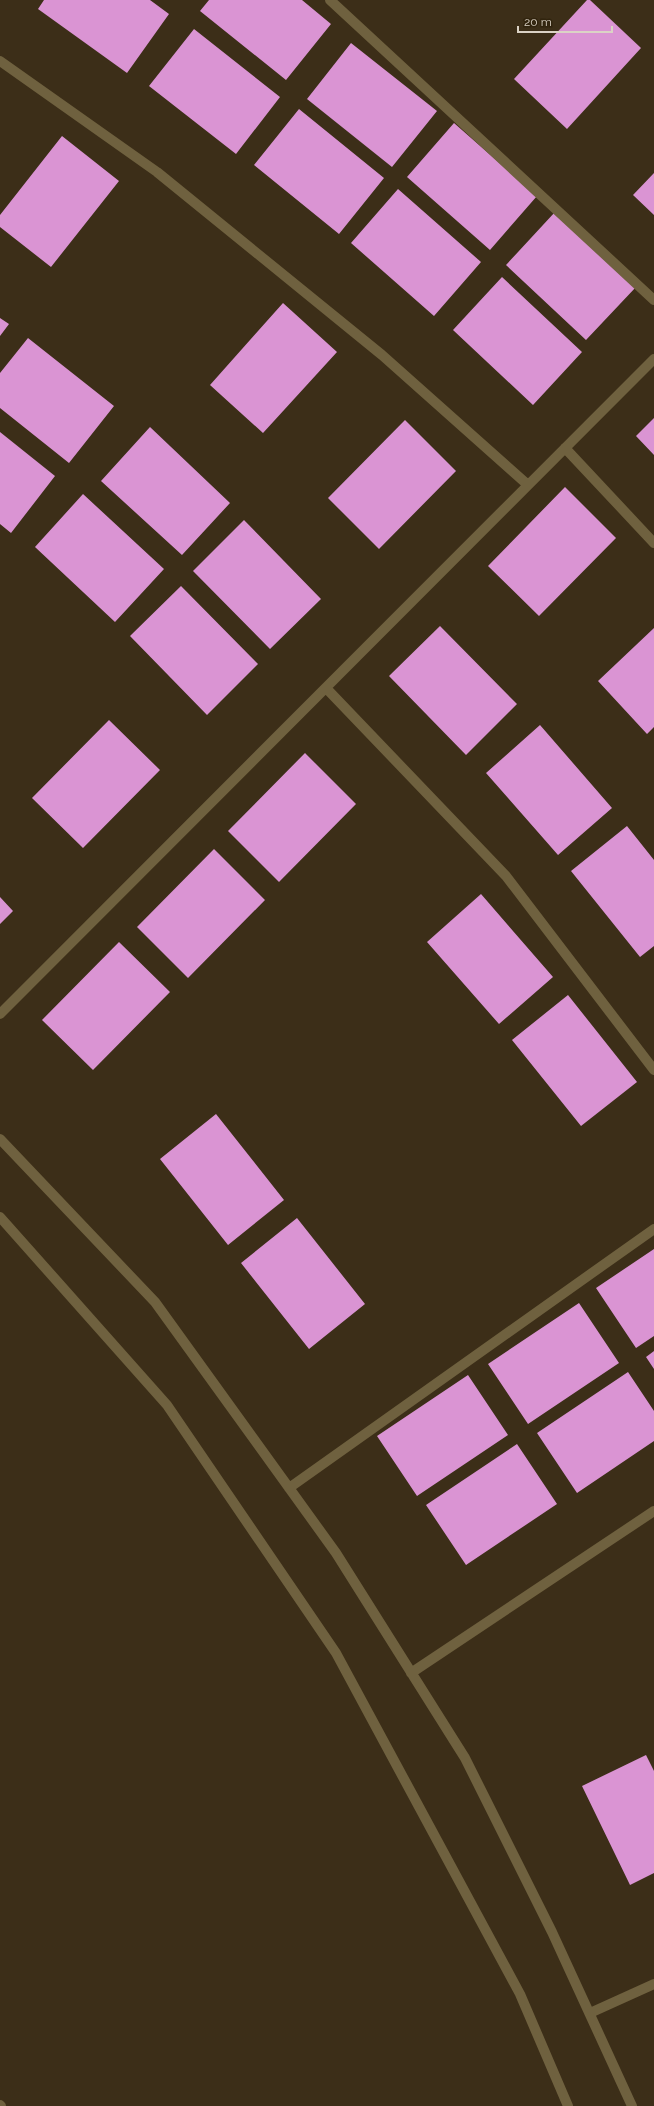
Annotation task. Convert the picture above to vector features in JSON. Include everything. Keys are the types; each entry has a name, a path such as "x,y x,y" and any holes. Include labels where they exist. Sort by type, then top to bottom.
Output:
{"street":[{"path":"330,0 654,300"},
{"path":"0,61 157,172 382,355 528,485"},
{"path":"0,1014 654,359"},
{"path":"565,448 654,543"},
{"path":"326,688 506,876 654,1070"},
{"path":"0,1139 155,1302 336,1554 465,1758 552,1932 632,2106"},
{"path":"0,1217 167,1405 336,1653 520,1994 568,2106"},
{"path":"289,1488 654,1229"},
{"path":"410,1673 654,1511"},
{"path":"590,2013 654,1984"}],"building":[{"path":"44,0 150,0 169,14 127,73 38,9"},
{"path":"209,0 302,0 331,24 286,80 200,11"},
{"path":"587,0 590,0 641,48 567,129 514,79"},
{"path":"194,29 280,97 236,154 149,86"},
{"path":"351,43 437,111 392,167 307,99"},
{"path":"299,109 384,178 339,234 254,165"},
{"path":"454,123 537,196 490,250 407,177"},
{"path":"62,136 119,181 51,267 0,227 0,215"},
{"path":"654,173 654,215 633,195"},
{"path":"398,189 481,262 434,316 351,243"},
{"path":"555,212 636,287 586,340 506,265"},
{"path":"502,277 582,352 533,405 453,330"},
{"path":"283,303 337,352 263,433 210,385"},
{"path":"0,318 9,324 0,336"},
{"path":"28,338 114,406 69,463 0,408 0,373"},
{"path":"654,418 654,455 636,436"},
{"path":"405,420 456,471 379,549 328,498"},
{"path":"150,427 230,503 182,555 101,481"},
{"path":"0,432 55,476 11,533 0,524"},
{"path":"565,487 616,538 539,616 488,566"},
{"path":"83,494 164,569 115,622 35,547"},
{"path":"244,520 321,599 270,649 193,571"},
{"path":"181,586 258,664 207,715 130,636"},
{"path":"440,626 517,704 466,755 389,676"},
{"path":"654,628 654,727 647,734 598,681"},
{"path":"109,720 160,770 83,848 32,798"},
{"path":"540,725 612,808 558,855 486,773"},
{"path":"305,753 356,804 279,882 228,831"},
{"path":"627,826 654,860 654,946 640,957 571,871"},
{"path":"214,849 265,900 188,978 137,927"},
{"path":"481,894 553,977 499,1024 427,942"},
{"path":"0,897 13,911 0,924"},
{"path":"119,942 170,992 93,1070 42,1020"},
{"path":"568,995 637,1082 581,1126 512,1040"},
{"path":"216,1114 284,1200 228,1245 160,1159"},
{"path":"297,1218 365,1304 309,1349 241,1263"},
{"path":"654,1249 654,1336 636,1348 596,1288"},
{"path":"579,1303 619,1363 528,1424 488,1364"},
{"path":"654,1351 654,1369 646,1357"},
{"path":"628,1372 654,1411 654,1441 577,1493 537,1433"},
{"path":"468,1375 508,1435 417,1496 377,1436"},
{"path":"517,1444 557,1504 466,1565 426,1505"},
{"path":"646,1755 654,1771 654,1873 630,1885 582,1786"}]}
